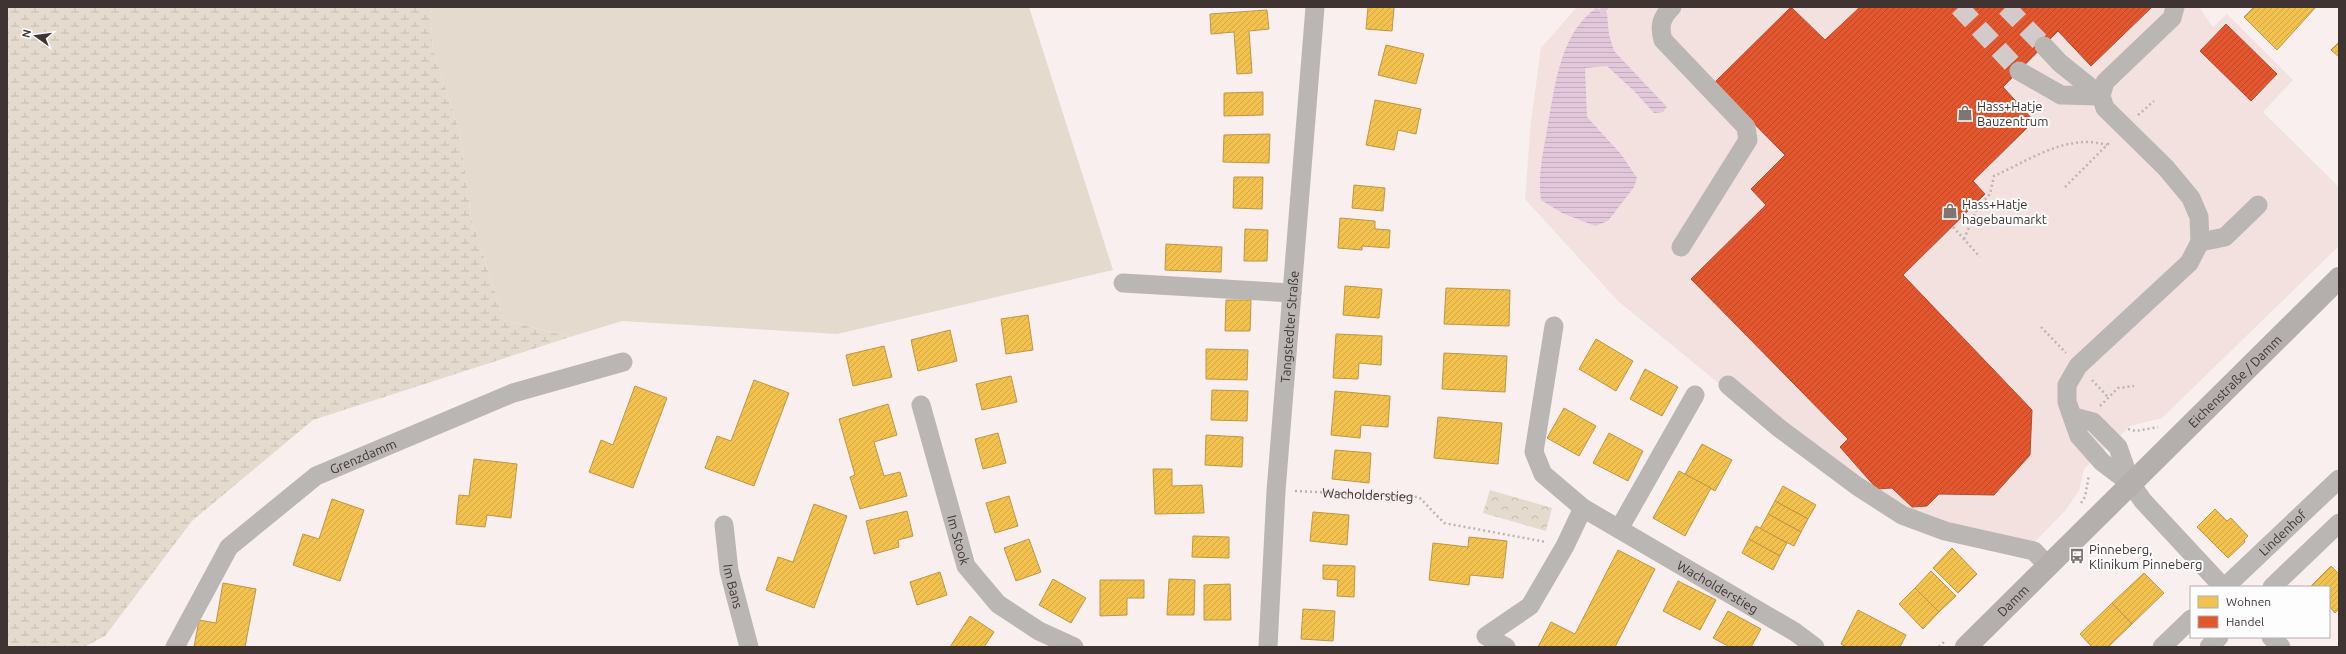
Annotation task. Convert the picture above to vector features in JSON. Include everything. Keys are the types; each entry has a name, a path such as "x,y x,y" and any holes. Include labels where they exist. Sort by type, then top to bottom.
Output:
{"main road":[{"name":"Eichenstraße / Damm","path":"2054,560 2339,278"},
{"name":"Damm","path":"1966,647 2054,560"}],"street":[{"name":"Tangstedter Straße","path":"1268,647 1276,491 1315,7"},
{"path":"1672,7 1664,16 1660,28 1664,40 1746,127 1748,140 1681,247"},
{"path":"2101,96 2105,82 2172,18 2175,7"},
{"path":"2044,46 2060,63 2101,96 2105,108 2166,168 2191,198 2199,217 2200,242 2225,237 2258,205"},
{"path":"2019,71 2061,95 2101,96"},
{"name":"Lindenhof","path":"2200,242 2189,263 2078,366 2067,385 2067,402 2074,417 2079,436 2102,462 2131,484 2143,501 2223,586"},
{"path":"1123,283 1292,292"},
{"name":"Wacholderstieg","path":"1554,326 1534,452 1544,474 1583,508 1795,632 1815,647"},
{"name":"Grenzdamm","path":"175,647 229,548 316,476 513,393 623,362"},
{"path":"1728,385 1785,433 1857,486 1902,515 1945,530 2034,551 2054,560"},
{"path":"1619,529 1695,395"},
{"name":"Im Stook","path":"921,405 966,566 998,604 1039,631 1074,647"},
{"name":"Lindenhof","path":"2225,586 2339,478"},
{"path":"1506,647 1486,636 1530,606 1565,546 1583,508"},
{"path":"2273,586 2339,523"},
{"name":"Im Bans","path":"724,525 729,571 749,647"},
{"path":"2162,647 2190,620"},
{"path":"2209,647 2218,638"},
{"path":"2272,638 2281,647"}],"path":[{"path":"2138,116 2154,101"},
{"path":"1964,239 1978,207 1990,194 1994,176 2063,144 2080,141 2095,142 2107,145 2065,187"},
{"path":"1953,227 1980,257"},
{"path":"2040,327 2066,354"},
{"path":"2090,378 2108,397 2118,388 2134,386"},
{"name":"Wacholderstieg","path":"1276,491 1419,497 1444,523 1565,546"}],"shaded area":[{"path":"1577,7 2199,7 2213,27 2227,14 2293,80 2263,112 2339,187 2339,246 2162,418 2130,426 2084,469 2079,491 2064,512 2023,554 1945,534 1777,431 1618,301 1525,199 1531,121 1541,48"},
{"path":"1596,8 1607,13 1609,35 1614,51 1667,107 1663,112 1654,113 1635,92 1607,66 1585,68 1587,117 1621,154 1637,178 1634,187 1608,221 1595,226 1562,213 1541,200 1540,183 1543,152 1555,84 1560,66 1573,33 1583,19"}],"green space":[{"path":"7,7 430,7 433,49 460,134 471,217 504,320 570,337 313,420 192,521 105,636 84,647 7,647"},
{"path":"430,7 1029,7 1113,270 837,334 622,321 570,337 504,320 471,217 460,134 433,49"},
{"path":"1490,490 1552,508 1546,531 1483,513"}],"building: Wohnen":[{"path":"1368,7 1394,7 1392,31 1366,29"},
{"path":"2254,7 2316,7 2277,50 2244,17"},
{"path":"1267,10 1269,29 1249,31 1252,73 1237,74 1234,32 1211,34 1210,14"},
{"path":"2339,42 2339,57 2331,50"},
{"path":"1386,45 1424,54 1416,84 1378,75"},
{"path":"1263,92 1263,115 1224,116 1224,93"},
{"path":"1375,100 1421,109 1416,134 1398,130 1394,150 1366,145"},
{"path":"1270,134 1269,163 1223,162 1224,135"},
{"path":"1234,177 1263,177 1262,209 1233,208"},
{"path":"1354,185 1385,188 1383,211 1352,208"},
{"path":"1340,218 1375,221 1375,229 1390,230 1389,248 1362,246 1362,250 1338,248"},
{"path":"1245,229 1268,230 1267,261 1244,261"},
{"path":"1166,244 1222,247 1221,272 1165,270"},
{"path":"1345,286 1382,289 1379,318 1343,315"},
{"path":"1446,288 1510,290 1509,326 1444,324"},
{"path":"1226,300 1251,300 1250,331 1225,331"},
{"path":"1028,315 1033,350 1006,354 1001,319"},
{"path":"950,330 957,361 918,371 911,340"},
{"path":"1336,334 1382,336 1381,365 1359,363 1358,379 1333,378"},
{"path":"1596,339 1633,361 1616,391 1579,369"},
{"path":"884,346 892,377 853,386 846,355"},
{"path":"1206,349 1248,350 1247,380 1206,379"},
{"path":"1444,353 1507,356 1505,392 1442,389"},
{"path":"1645,369 1678,387 1662,416 1630,399"},
{"path":"1011,376 1017,402 982,410 976,384"},
{"path":"754,380 789,393 754,486 705,468 717,436 731,441"},
{"path":"635,386 667,398 633,488 589,472 601,440 613,445"},
{"path":"1212,390 1248,391 1247,421 1211,420"},
{"path":"1335,391 1390,396 1388,427 1361,425 1360,438 1331,435"},
{"path":"888,404 897,435 874,442 884,476 900,472 907,496 860,509 850,477 855,475 839,419"},
{"path":"1564,408 1596,426 1579,456 1547,438"},
{"path":"1438,417 1502,423 1498,464 1434,458"},
{"path":"998,433 1006,463 983,469 975,439"},
{"path":"1609,433 1643,451 1628,481 1593,463"},
{"path":"1206,435 1243,437 1242,467 1205,465"},
{"path":"1702,444 1732,460 1715,491 1685,474"},
{"path":"1335,450 1371,453 1369,483 1332,479"},
{"path":"474,459 517,464 511,518 487,515 485,527 456,524 459,495 469,496"},
{"path":"1153,469 1172,469 1172,486 1202,485 1204,513 1155,514"},
{"path":"1679,471 1711,488 1685,536 1653,518"},
{"path":"1783,486 1816,505 1808,519 1775,501"},
{"path":"1009,496 1018,526 995,533 986,503"},
{"path":"332,499 364,510 340,581 293,565 303,534 319,539"},
{"path":"1775,501 1808,519 1801,532 1768,514"},
{"path":"814,504 847,516 814,608 766,590 778,557 793,562"},
{"path":"2215,509 2227,521 2231,518 2248,536 2244,540 2245,542 2228,558 2197,527"},
{"path":"907,511 913,536 898,540 899,547 874,554 866,521"},
{"path":"1313,512 1349,515 1347,545 1310,541"},
{"path":"1768,514 1801,532 1794,546 1760,529"},
{"path":"1756,526 1787,543 1780,556 1749,539"},
{"path":"1193,536 1229,537 1229,558 1192,557"},
{"path":"1469,537 1507,541 1503,578 1470,575 1469,585 1429,580 1433,543 1468,547"},
{"path":"1029,539 1041,572 1016,581 1004,548"},
{"path":"1749,539 1780,556 1773,570 1742,553"},
{"path":"1952,548 1977,574 1958,593 1933,568"},
{"path":"1618,550 1655,569 1615,647 1538,647 1551,622 1575,634"},
{"path":"1323,565 1355,566 1354,597 1337,596 1338,580 1323,579"},
{"path":"2331,566 2339,574 2339,609 2335,613 2330,607 2330,586 2311,586"},
{"path":"1931,571 1956,596 1939,612 1915,588"},
{"path":"940,572 947,595 917,605 910,582"},
{"path":"2144,573 2164,593 2132,624 2112,603"},
{"path":"1053,579 1086,598 1071,623 1039,605"},
{"path":"1169,579 1195,580 1194,615 1167,615"},
{"path":"1100,580 1144,580 1144,598 1127,598 1127,615 1100,616"},
{"path":"1678,581 1716,600 1700,630 1663,611"},
{"path":"223,583 256,589 245,647 194,647 199,620 216,623"},
{"path":"1230,584 1231,620 1204,620 1204,585"},
{"path":"1915,588 1939,612 1923,629 1899,604"},
{"path":"2112,603 2132,624 2108,647 2092,647 2080,634"},
{"path":"1303,609 1335,611 1333,641 1301,639"},
{"path":"1858,610 1906,635 1900,647 1846,647 1841,644"},
{"path":"1728,611 1761,629 1751,647 1730,647 1713,638"},
{"path":"970,616 994,632 984,647 950,647"}],"building: Handel":[{"path":"1791,7 1825,40 1860,7 2152,7 2091,66 2058,31 2003,87 2034,121 1973,181 1985,194 1903,275 2032,410 2030,455 1994,495 1939,494 1927,506 1912,507 1892,488 1877,489 1840,447 1848,439 1691,279 1766,205 1751,189 1785,155 1714,83"},
{"path":"2226,24 2277,74 2251,101 2200,51"}],"waterway":[{"path":"1602,11 1606,7"}],"tunnel":[{"path":"1959,7 2019,71"},
{"path":"2006,7 2044,46"}],"place":[{"name":"Hass+Hatje Bauzentrum","path":"1965,113"},
{"name":"Hass+Hatje hagebaumarkt","path":"1950,211"},
{"name":"Pinneberg, Klinikum Pinneberg","path":"2077,556"}]}
